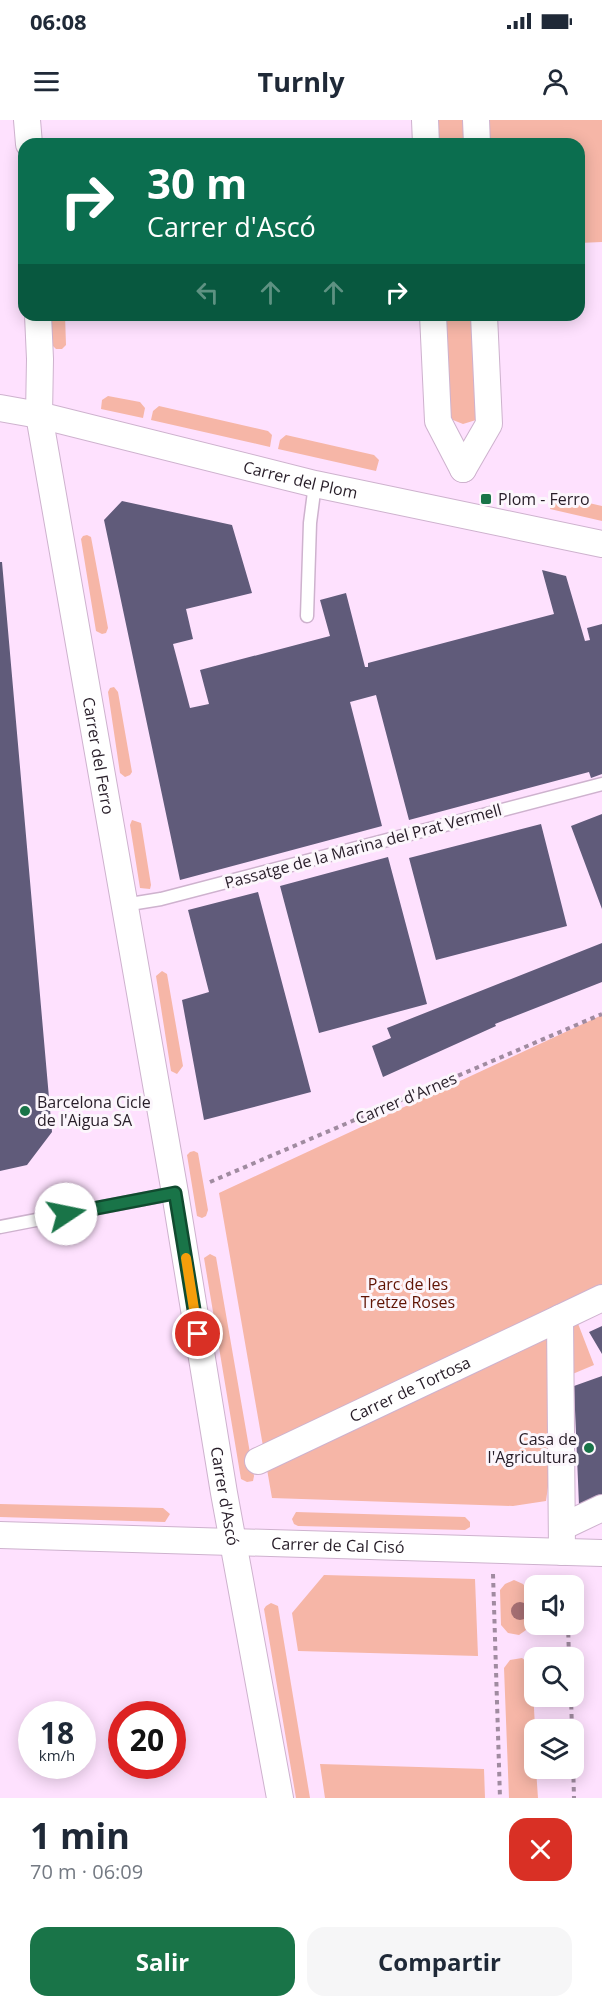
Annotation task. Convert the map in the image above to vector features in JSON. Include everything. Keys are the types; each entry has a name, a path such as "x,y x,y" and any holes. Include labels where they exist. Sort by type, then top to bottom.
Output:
{"street":[{"path":"27,120 28,138"},
{"path":"425,120 426,138"},
{"path":"476,120 477,138"},
{"name":"Carrer del Ferro","path":"38,321 39,416 175,1193"},
{"path":"433,321 438,421 463,469 489,424 484,321"},
{"name":"Carrer del Plom","path":"0,408 315,484 602,544"},
{"name":"Carrer d'Ascó","path":"175,1193 233,1543 280,1798"},
{"name":"Carrer de Tortosa","path":"258,1461 602,1298"},
{"path":"560,1317 562,1539"},
{"path":"562,1539 602,1508"},
{"name":"Carrer de Cal Cisó","path":"0,1535 233,1543 562,1539 602,1553"}],"lane":[{"path":"307,616 310,523 315,484"},
{"name":"Passatge de la Marina del Prat Vermell","path":"124,905 172,897 602,784"},
{"path":"0,1227 175,1193"}],"path":[{"name":"Carrer d'Arnes","path":"210,1182 602,1014"},
{"path":"493,1570 500,1798"},
{"path":"574,1779 574,1798"}],"green space":[{"path":"433,120 468,120 463,138 440,138 433,132"},
{"path":"484,120 602,120 602,242 585,243 585,138 485,138"},
{"path":"52,321 65,321 66,345 62,349 56,349 52,345"},
{"path":"444,321 475,321 481,411 476,420 463,424 453,420 446,413"},
{"path":"108,396 140,402 145,408 143,418 101,409 102,400"},
{"path":"159,406 268,431 272,435 270,447 151,420 153,411"},
{"path":"286,435 374,455 379,460 376,471 278,449 280,440"},
{"path":"558,496 602,506 602,521 550,509 552,500"},
{"path":"87,535 91,537 108,628 106,633 102,634 96,631 81,539"},
{"path":"114,687 118,692 132,772 125,777 120,773 108,692"},
{"path":"132,820 141,823 150,889 140,888 130,825"},
{"path":"162,971 167,974 183,1066 177,1074 171,1071 156,976"},
{"name":"Parc de les Tretze Roses","path":"602,1015 602,1309 577,1321 594,1365 563,1378 546,1501 513,1506 272,1498 219,1193"},
{"path":"194,1151 198,1153 208,1210 206,1216 202,1218 197,1216 187,1155"},
{"path":"210,1254 216,1257 254,1476 253,1481 247,1482 241,1479 204,1258"},
{"path":"0,1504 163,1508 170,1514 165,1522 0,1517"},
{"path":"296,1512 465,1517 470,1522 470,1527 465,1530 298,1526 292,1519"},
{"path":"324,1575 475,1579 478,1656 298,1651 292,1613"},
{"path":"514,1580 524,1585 524,1631 519,1635 508,1633 501,1625 500,1590 505,1584"},
{"path":"271,1603 278,1606 310,1798 296,1798 264,1609"},
{"path":"510,1660 524,1660 524,1707 534,1707 535,1719 524,1719 524,1779 537,1779 538,1798 509,1798 504,1668"},
{"path":"320,1764 484,1769 485,1798 325,1798"}],"building":[{"path":"122,501 232,525 252,593 186,609 193,639 173,644 190,708 209,704 200,670 330,636 320,600 346,593 365,667 368,667 368,663 554,614 542,570 566,576 585,641 590,640 587,628 602,624 602,774 591,778 589,772 409,820 376,695 350,702 382,826 180,880 104,520"},
{"path":"0,562 2,562 52,1132 27,1165 0,1171"},
{"path":"602,814 602,909 571,826"},
{"path":"541,824 567,926 436,960 409,858"},
{"path":"388,857 427,1004 319,1033 280,886"},
{"path":"258,892 311,1092 204,1120 182,1000 209,992 188,910"},
{"path":"602,943 602,982 495,1024 496,1026 383,1077 372,1046 391,1038 387,1028"},
{"path":"602,1326 602,1354 589,1332"},
{"name":"Casa de l'Agricultura","path":"602,1376 602,1496 579,1505 574,1386"}],"slow traffic":[{"path":"186,1258 194,1309"}],"place":[{"name":"Plom - Ferro","path":"486,499"},
{"name":"Barcelona Cicle de l'Aigua SA","path":"25,1111"},
{"name":"Casa de l'Agricultura","path":"589,1448"}],"route":[{"path":"66,1214 175,1193 198,1334"}]}
